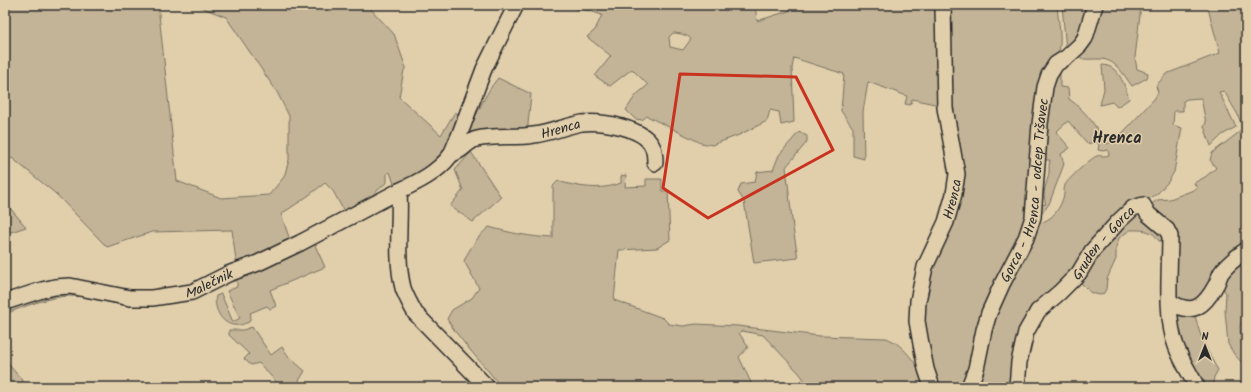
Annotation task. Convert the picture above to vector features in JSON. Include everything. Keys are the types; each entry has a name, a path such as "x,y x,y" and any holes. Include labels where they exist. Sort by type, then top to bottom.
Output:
{"street":[{"name":"Hrenca","path":"438,169 451,154 484,69 516,5"},
{"name":"Hrenca","path":"932,387 926,369 917,321 918,301 925,267 946,222 954,194 957,174 945,108 943,5"},
{"name":"Gorca - Hrenca - odcep Tršavec","path":"969,387 976,369 984,330 990,313 1002,284 1026,238 1033,217 1044,87 1056,64 1076,50 1085,38 1095,5"},
{"name":"Hrenca","path":"451,154 455,154 475,139 534,135 588,123 612,124 641,135 647,140 653,147 655,163"},
{"name":"Malečnik","path":"5,302 42,290 70,286 130,298 152,298 192,292 228,274 258,263 300,243 415,184 438,169"},
{"path":"399,191 400,213 398,244 400,267 404,288 409,302 415,313 484,383"},
{"name":"Gruden - Gorca","path":"1017,387 1018,362 1026,332 1038,311 1060,292 1078,273 1092,250 1114,226 1133,208 1143,204 1148,214 1167,230 1170,236 1170,302"},
{"path":"1170,302 1179,307 1189,309 1201,306 1217,284 1225,267 1246,250"},
{"path":"1170,302 1171,325 1176,347 1197,387"}],"highlighted area":[{"path":"680,74 796,77 833,150 708,218 663,188"}],"shaded area":[{"path":"5,5 158,5 177,181 221,198 269,195 284,177 289,160 289,116 277,92 226,17 195,5 367,5 394,34 406,68 404,70 399,97 441,135 455,112 463,117 440,163 396,190 390,172 387,173 387,182 363,205 346,215 333,191 325,183 281,214 291,243 237,268 232,230 152,232 107,247 56,194 12,158 5,163"},
{"path":"556,5 755,5 757,21 807,5 939,5 939,105 912,99 911,105 905,104 907,96 868,82 863,112 864,159 853,156 853,128 841,111 844,74 794,58 792,68 794,122 781,125 779,112 770,110 767,121 739,135 712,145 701,143 647,116 642,120 635,119 626,110 636,95 648,85 632,69 610,86 595,76 611,56 587,37 595,30 602,15 590,11","holes":["673,33 685,35 691,39 683,50 670,47 669,37"]},
{"path":"945,5 1057,5 1060,37 1030,219 963,387 935,387 922,306 926,281 958,195 950,117"},
{"path":"1062,5 1092,5 1079,39 1066,50"},
{"path":"1098,5 1141,5 1135,58 1137,69 1148,73 1147,78 1132,86 1122,72 1109,61 1104,59 1083,59 1075,57"},
{"path":"1207,5 1246,5 1246,121 1241,124 1238,115 1224,91 1219,92 1236,127 1222,135 1211,146 1204,126 1206,123 1201,98 1187,99 1183,101 1183,111 1174,111 1173,125 1182,128 1174,172 1168,182 1157,194 1138,205 1120,211 1112,218 1100,233 1084,260 1070,278 1034,311 1020,342 1016,360 1014,387 970,387 993,311 1032,230 1056,212 1063,199 1065,185 1085,164 1094,157 1109,155 1108,150 1098,150 1099,145 1096,141 1088,144 1068,121 1056,132 1070,148 1061,154 1064,164 1049,204 1041,215 1041,205 1046,204 1044,192 1049,173 1050,160 1040,160 1042,123 1050,79 1055,69 1062,64 1067,67 1060,70 1060,87 1068,88 1069,99 1090,119 1106,144 1115,141 1155,98 1158,92 1156,86 1166,74 1220,53"},
{"path":"1102,65 1113,68 1117,72 1129,99 1117,107 1112,102 1100,105 1104,89"},
{"path":"498,78 531,94 528,133 474,137 463,134 473,121 488,92"},
{"path":"1246,127 1246,244 1195,304 1175,301 1172,249 1149,206 1157,200 1170,199 1197,188 1194,183 1205,177 1216,168 1210,160 1212,153"},
{"path":"799,132 807,136 807,142 786,167 798,258 754,263 744,201 738,192 741,184 755,182 757,172 773,170 779,155"},
{"path":"471,152 501,197 473,222 450,206 463,190 455,170"},
{"path":"626,175 625,187 646,186 646,179 662,179 662,191 668,191 670,240 657,248 619,250 614,300 663,318 669,324 683,326 696,324 738,326 820,336 886,338 893,341 906,351 921,373 928,387 809,387 800,374 763,335 742,331 739,333 748,347 739,357 753,387 501,387 459,337 447,319 452,310 472,298 479,288 464,261 469,252 478,238 489,227 537,237 553,238 553,186 558,181 573,185 605,187 621,183 621,176"},
{"path":"5,202 26,227 5,234"},
{"path":"1134,213 1147,219 1162,233 1162,241 1159,241 1150,232 1139,230 1130,230 1119,238 1116,247 1116,259 1107,279 1104,293 1100,295 1091,293 1078,280"},
{"path":"313,241 325,267 270,290 276,306 270,309 267,306 250,313 251,316 249,322 233,325 229,324 222,318 217,309 215,300 216,296 221,294 233,322 240,318 227,291 237,287 237,274"},
{"path":"1246,253 1246,294 1240,327 1241,340 1246,349 1246,379 1244,365 1234,354 1228,344 1225,311 1226,293 1221,285 1229,271"},
{"path":"62,288 135,305 118,304 85,297 68,296 44,300 5,314 5,307"},
{"path":"1173,311 1195,312 1204,342 1218,370 1214,377 1213,384 1204,387 1192,374"},
{"path":"252,327 271,355 282,347 289,357 305,371 295,387 281,387 259,363 251,365 244,359 249,354 229,335 229,330 243,330"},
{"path":"5,358 9,365 28,387 7,387 7,384 5,384"}],"district":[{"name":"Hrenca","path":"1117,137"}]}
